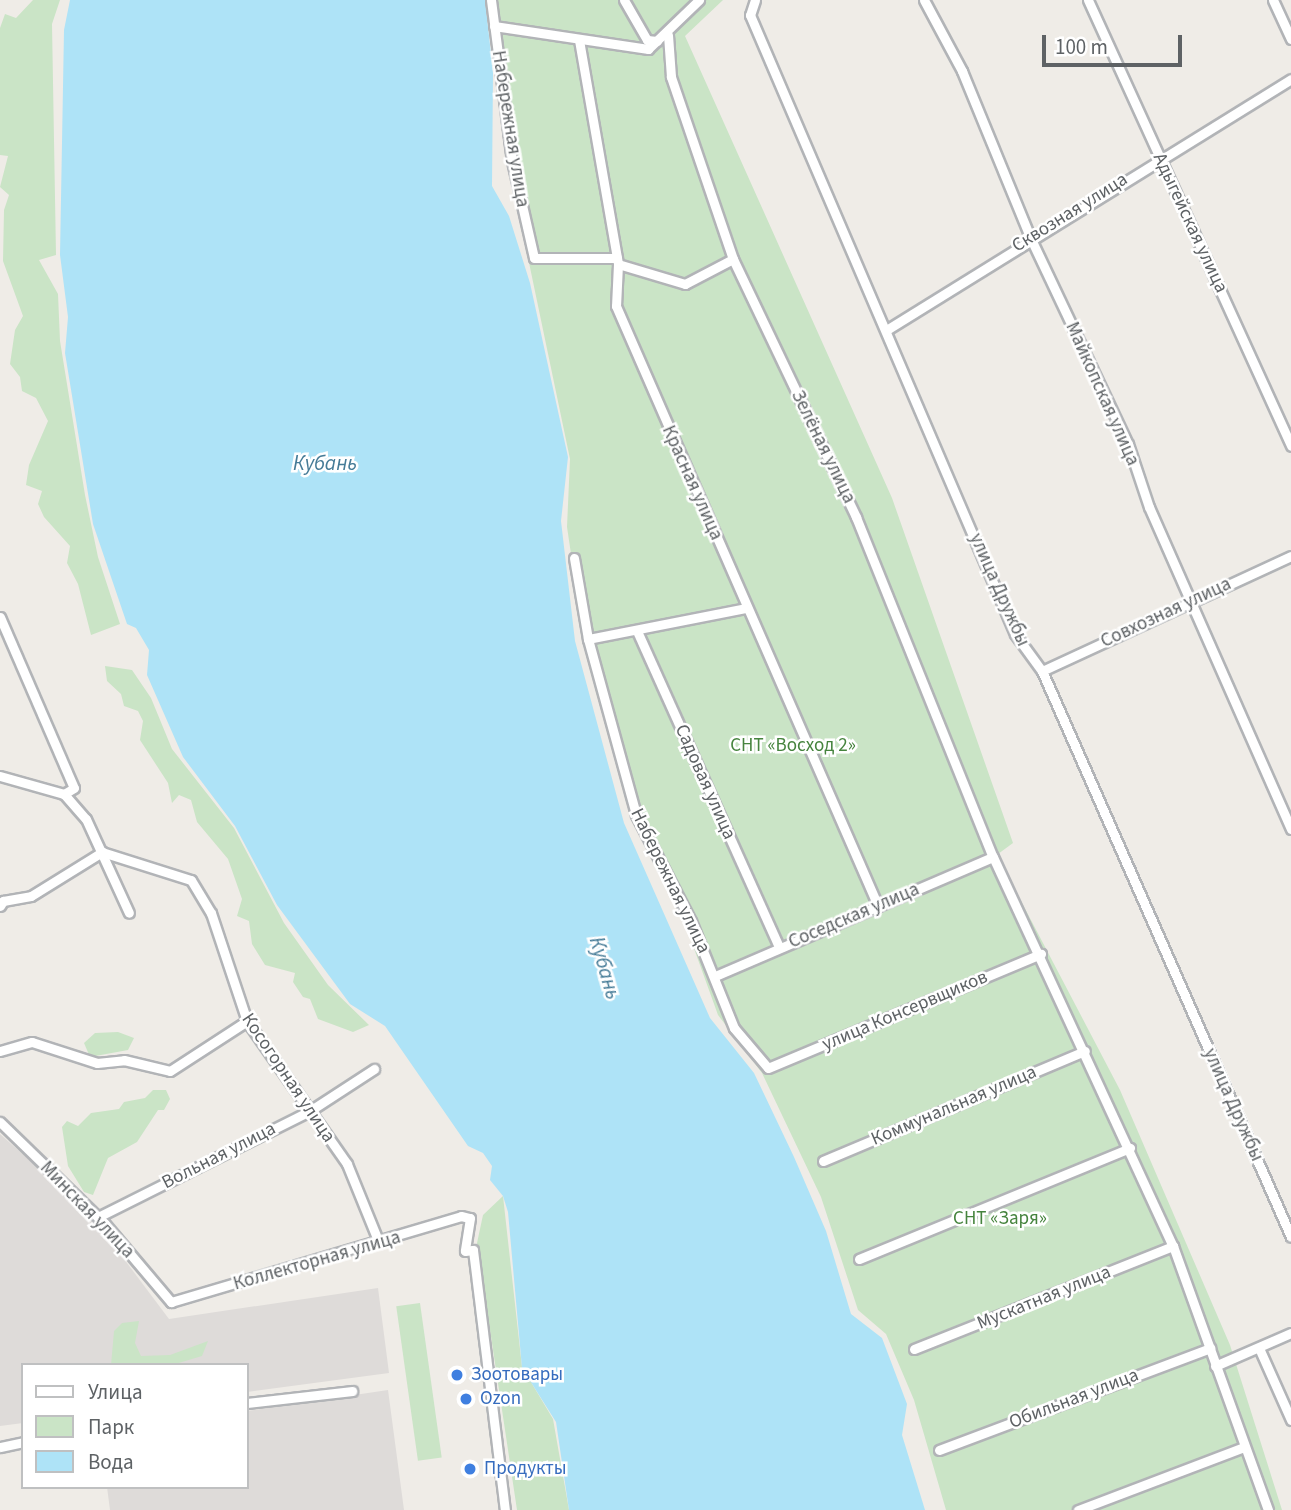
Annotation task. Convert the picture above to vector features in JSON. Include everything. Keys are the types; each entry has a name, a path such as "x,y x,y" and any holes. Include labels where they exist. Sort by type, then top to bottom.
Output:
{"street":[{"name":"Набережная улица","path":"491,0 512,161 534,258 617,261"},
{"path":"624,0 647,40 654,43 668,35"},
{"path":"494,26 648,49 668,35 699,0"},
{"name":"улица Дружбы","path":"755,0 750,15 888,329 1020,646 1042,671 1291,1237"},
{"name":"Майкопская улица","path":"924,0 962,71 1030,237 1128,444 1150,507 1291,829"},
{"name":"Адыгейская улица","path":"1088,0 1291,446"},
{"path":"1273,0 1291,39"},
{"name":"Зелёная улица","path":"668,35 671,77 733,259 856,517 993,857 1041,954 1173,1246 1268,1510"},
{"name":"Красная улица","path":"579,40 617,261 616,306 878,906"},
{"name":"Сквозная улица","path":"888,329 1030,237 1291,79"},
{"path":"617,261 685,284 733,259"},
{"name":"Совхозная улица","path":"1042,671 1291,556"},
{"name":"Набережная улица","path":"574,558 588,639 636,815 715,976 734,1028 768,1068"},
{"path":"588,639 746,608"},
{"path":"0,617 74,788 64,794"},
{"name":"Садовая улица","path":"637,631 779,947"},
{"path":"0,776 64,794 86,819 129,913"},
{"path":"0,906 3,901 31,896 102,852"},
{"name":"Косогорная улица","path":"102,852 191,880 211,913 247,1021 308,1112 347,1164 379,1243"},
{"name":"Соседская улица","path":"715,976 993,857"},
{"name":"улица Консервщиков","path":"768,1068 1041,954"},
{"path":"0,1051 32,1042 97,1063 124,1060 170,1071 247,1021"},
{"name":"Коммунальная улица","path":"823,1161 1085,1051"},
{"name":"Вольная улица","path":"98,1217 308,1112 374,1069"},
{"name":"Минская улица","path":"0,1122 98,1217 171,1303"},
{"path":"859,1259 1130,1147"},
{"name":"Коллекторная улица","path":"171,1303 379,1243 461,1216 472,1223 465,1251 473,1250 505,1510"},
{"name":"Мускатная улица","path":"914,1349 1173,1246"},
{"path":"1215,1366 1291,1333"},
{"name":"Обильная улица","path":"939,1450 1210,1348"},
{"path":"1259,1348 1291,1420"},
{"path":"248,1403 352,1391"},
{"path":"0,1447 21,1442"},
{"path":"1078,1510 1244,1447"}],"shaded area":[{"path":"0,1134 91,1215 169,1319 378,1288 389,1373 248,1392 248,1363 21,1363 21,1423 0,1426"},
{"path":"388,1390 404,1510 110,1510 107,1489 248,1489 248,1411"}],"green space":[{"path":"33,0 60,0 52,24 56,255 39,260 58,294 60,341 85,495 98,557 120,624 91,635 78,584 67,563 70,546 44,517 38,504 42,491 26,485 29,465 48,421 36,398 22,391 20,377 10,364 15,330 23,316 3,261 4,210 9,195 0,187 8,156 0,155 0,28 5,14 16,18"},
{"path":"488,0 723,0 685,36 892,498 1013,843 998,854 1000,861 1120,1090 1230,1345 1282,1510 946,1510 914,1400 886,1334 858,1310 821,1197 762,1073 718,1015 679,907 630,814 583,635 567,527 570,459 508,162"},
{"path":"105,666 132,670 151,698 172,749 234,828 284,923 328,985 369,1025 353,1032 318,1019 310,999 303,997 293,982 295,973 265,965 252,944 249,921 237,916 242,899 228,859 197,822 191,800 179,795 172,803 168,783 140,740 143,721 138,711 124,706 121,694 107,681"},
{"path":"118,1032 134,1038 128,1050 90,1057 84,1043 95,1033"},
{"path":"153,1090 166,1090 170,1099 164,1110 158,1110 137,1142 108,1158 93,1195 84,1192 68,1166 62,1127 67,1121 78,1126 91,1113 119,1109 124,1102 145,1098"},
{"path":"503,1196 522,1367 553,1419 569,1510 517,1510 477,1243 483,1215"},
{"path":"420,1303 442,1457 418,1461 396,1306"},
{"path":"139,1321 135,1343 141,1356 170,1355 208,1341 202,1356 179,1363 111,1363 114,1331 122,1323"}],"water":[{"name":"Кубань","path":"70,0 485,0 493,72 492,186 509,216 530,283 568,457 561,521 575,641 624,823 710,1018 754,1073 794,1157 826,1231 851,1314 882,1338 907,1404 902,1435 925,1510 569,1510 556,1422 522,1368 508,1212 503,1196 490,1180 492,1166 483,1153 468,1146 385,1026 350,1004 277,905 235,826 183,757 147,675 149,650 136,628 127,624 93,524 65,353 68,317 60,255 64,30"}],"place":[{"name":"Зоотовары","path":"457,1375"},
{"name":"Ozon","path":"466,1399"},
{"name":"Продукты","path":"470,1469"}],"park label":[{"name":"СНТ «Восход 2»","path":"793,746"},
{"name":"СНТ «Заря»","path":"1000,1219"}]}
